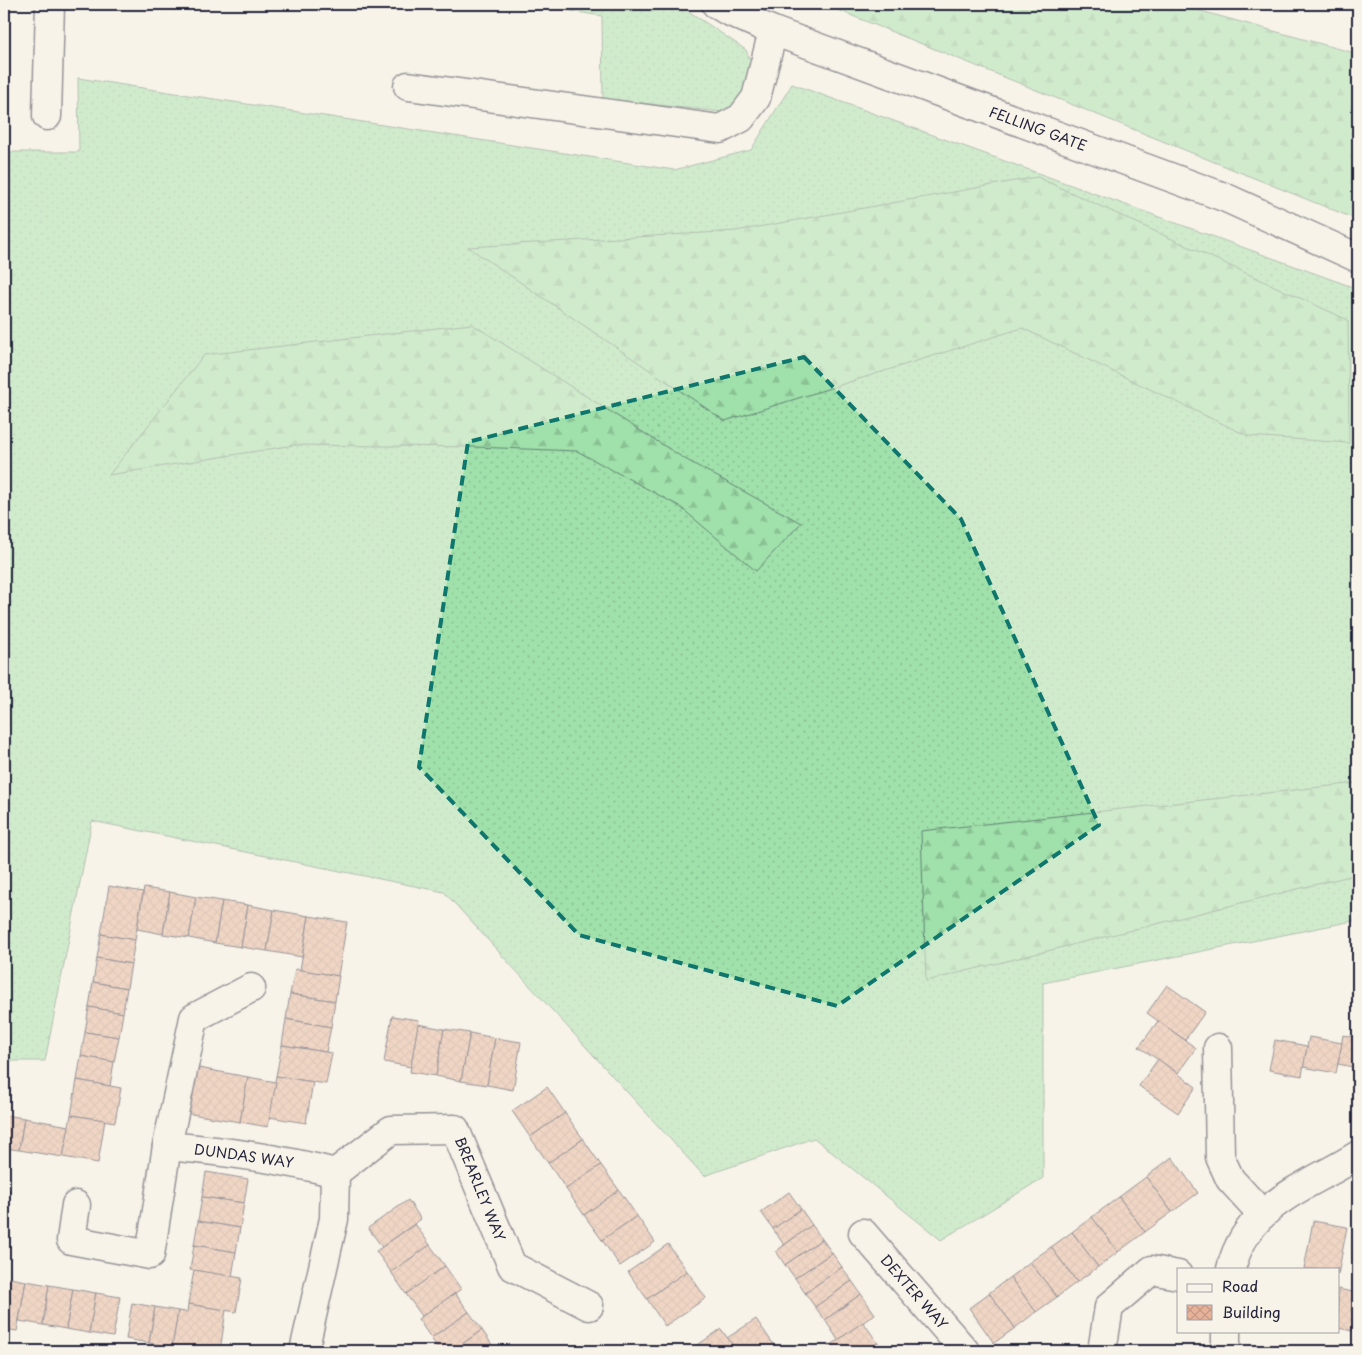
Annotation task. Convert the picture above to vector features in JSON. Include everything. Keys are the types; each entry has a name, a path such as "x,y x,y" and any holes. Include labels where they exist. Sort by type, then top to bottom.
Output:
{"street":[{"path":"48,116 50,4"},
{"name":"FELLING GATE","path":"723,6 773,32 1224,197 1358,258"},
{"path":"408,86 720,129 741,118 756,98 773,32"},
{"path":"76,1205 71,1240 150,1255 167,1146 194,1018 251,988"},
{"path":"1218,1048 1220,1157 1230,1179 1262,1214"},
{"name":"BREARLEY WAY","path":"335,1173 390,1130 456,1129 512,1266 589,1306"},
{"name":"DUNDAS WAY","path":"167,1146 301,1164 335,1173"},
{"path":"1231,1268 1234,1256 1246,1233 1262,1214 1283,1197 1342,1165 1358,1154"},
{"path":"304,1351 334,1219 335,1173"},
{"name":"DEXTER WAY","path":"863,1233 966,1351"},
{"path":"1102,1351 1109,1307 1152,1270 1177,1275"},
{"path":"1226,1332 1226,1351"}],"highlighted area":[{"path":"804,357 961,519 1099,825 837,1006 579,935 419,767 468,442"}],"green space":[{"path":"528,4 678,4 746,50 752,64 750,89 731,113 603,99 602,16"},
{"path":"823,4 1175,4 1358,54 1358,220"},
{"path":"78,78 674,170 751,150 792,84 1358,289 1358,920 1043,983 1043,1178 941,1240 814,1138 704,1176 444,892 92,821 45,1061 4,1061 4,152 79,152"},
{"path":"1037,177 1348,320 1349,443 1248,436 1022,328 725,421 468,247 736,231"},
{"path":"472,324 685,459 801,523 756,571 679,506 577,451 475,447 294,445 109,475 204,355"},
{"path":"1358,783 1358,874 926,981 921,831"}],"building":[{"path":"109,886 143,892 135,940 101,934"},
{"path":"144,888 170,892 163,934 137,929"},
{"path":"170,892 196,897 189,938 163,934"},
{"path":"196,897 222,901 215,943 189,938"},
{"path":"222,901 248,905 241,947 215,943"},
{"path":"248,905 274,910 267,951 241,947"},
{"path":"274,910 309,916 302,957 267,951"},
{"path":"309,916 347,922 338,976 300,970"},
{"path":"101,934 135,940 131,964 97,958"},
{"path":"97,958 131,964 127,988 93,982"},
{"path":"295,969 339,976 335,1001 290,994"},
{"path":"93,982 127,988 123,1013 89,1007"},
{"path":"1167,985 1205,1012 1185,1040 1147,1013"},
{"path":"290,994 335,1001 331,1027 286,1019"},
{"path":"89,1007 123,1013 119,1037 85,1032"},
{"path":"392,1016 419,1020 411,1067 384,1062"},
{"path":"286,1019 331,1027 326,1052 282,1045"},
{"path":"1158,1021 1196,1048 1178,1073 1139,1047"},
{"path":"418,1024 444,1029 436,1076 410,1072"},
{"path":"444,1029 470,1033 461,1081 436,1076"},
{"path":"85,1032 119,1037 114,1062 81,1056"},
{"path":"470,1033 495,1038 487,1085 461,1081"},
{"path":"1343,1035 1358,1038 1358,1068 1338,1064"},
{"path":"1309,1037 1342,1043 1336,1073 1303,1067"},
{"path":"495,1038 521,1042 513,1090 487,1085"},
{"path":"1275,1040 1307,1046 1302,1076 1269,1070"},
{"path":"282,1045 332,1053 326,1084 276,1076"},
{"path":"81,1056 114,1062 110,1086 77,1080"},
{"path":"1158,1059 1196,1087 1178,1113 1139,1086"},
{"path":"193,1067 248,1077 240,1122 185,1113"},
{"path":"276,1076 313,1082 306,1123 269,1117"},
{"path":"248,1077 276,1082 268,1127 240,1122"},
{"path":"77,1080 121,1088 115,1122 71,1115"},
{"path":"547,1087 565,1113 530,1137 512,1111"},
{"path":"565,1113 583,1139 548,1163 530,1137"},
{"path":"4,1115 24,1118 19,1150 4,1148"},
{"path":"71,1115 105,1120 98,1163 63,1157"},
{"path":"24,1118 69,1126 63,1157 19,1150"},
{"path":"583,1139 601,1165 566,1189 548,1163"},
{"path":"1172,1157 1198,1193 1172,1212 1146,1177"},
{"path":"601,1165 619,1190 584,1215 566,1189"},
{"path":"206,1172 248,1179 244,1203 202,1197"},
{"path":"1146,1177 1172,1212 1145,1232 1119,1197"},
{"path":"4,1189 10,1190 5,1216 4,1216"},
{"path":"619,1190 637,1216 602,1240 584,1215"},
{"path":"789,1192 801,1209 773,1229 761,1212"},
{"path":"202,1197 244,1203 240,1228 198,1221"},
{"path":"1119,1197 1145,1232 1118,1252 1092,1217"},
{"path":"408,1200 421,1219 382,1247 368,1228"},
{"path":"801,1209 812,1225 784,1245 773,1229"},
{"path":"637,1216 655,1242 620,1266 602,1240"},
{"path":"1092,1217 1118,1252 1098,1267 1072,1232"},
{"path":"198,1221 240,1228 236,1252 194,1245"},
{"path":"1313,1221 1347,1227 1339,1268 1304,1268"},
{"path":"415,1224 430,1245 391,1272 376,1251"},
{"path":"812,1225 822,1239 785,1265 776,1251"},
{"path":"1072,1232 1098,1267 1077,1282 1051,1247"},
{"path":"822,1239 832,1253 795,1278 785,1265"},
{"path":"668,1244 687,1271 647,1299 628,1272"},
{"path":"194,1245 236,1252 232,1277 190,1270"},
{"path":"430,1245 445,1266 406,1294 391,1272"},
{"path":"1051,1247 1077,1282 1057,1297 1030,1262"},
{"path":"832,1253 842,1267 805,1293 795,1278"},
{"path":"1030,1262 1057,1297 1036,1312 1010,1277"},
{"path":"445,1266 461,1289 422,1316 406,1294"},
{"path":"842,1267 852,1281 815,1307 805,1293"},
{"path":"194,1270 242,1278 236,1312 188,1304"},
{"path":"687,1271 706,1298 665,1326 647,1299"},
{"path":"4,1277 26,1281 17,1331 4,1329"},
{"path":"1010,1277 1036,1312 1015,1328 989,1293"},
{"path":"26,1281 49,1285 43,1325 19,1321"},
{"path":"852,1281 861,1294 825,1320 815,1307"},
{"path":"49,1285 73,1289 66,1329 43,1325"},
{"path":"73,1289 96,1293 89,1333 66,1329"},
{"path":"1340,1289 1358,1293 1357,1332 1340,1328"},
{"path":"96,1293 120,1297 113,1337 89,1333"},
{"path":"455,1293 469,1312 431,1338 418,1319"},
{"path":"989,1293 1015,1328 994,1343 969,1308"},
{"path":"861,1294 875,1314 838,1340 825,1320"},
{"path":"132,1303 155,1307 149,1343 126,1339"},
{"path":"188,1304 226,1310 220,1351 200,1351 172,1347 178,1311 187,1312"},
{"path":"155,1307 178,1311 172,1347 149,1343"},
{"path":"469,1312 482,1330 452,1351 440,1351 431,1338"},
{"path":"756,1319 778,1351 737,1351 727,1338"},
{"path":"863,1322 878,1343 865,1351 829,1351 827,1348"},
{"path":"721,1329 737,1351 689,1351"},
{"path":"482,1330 495,1349 493,1351 452,1351"},
{"path":"878,1343 884,1351 865,1351"}]}
